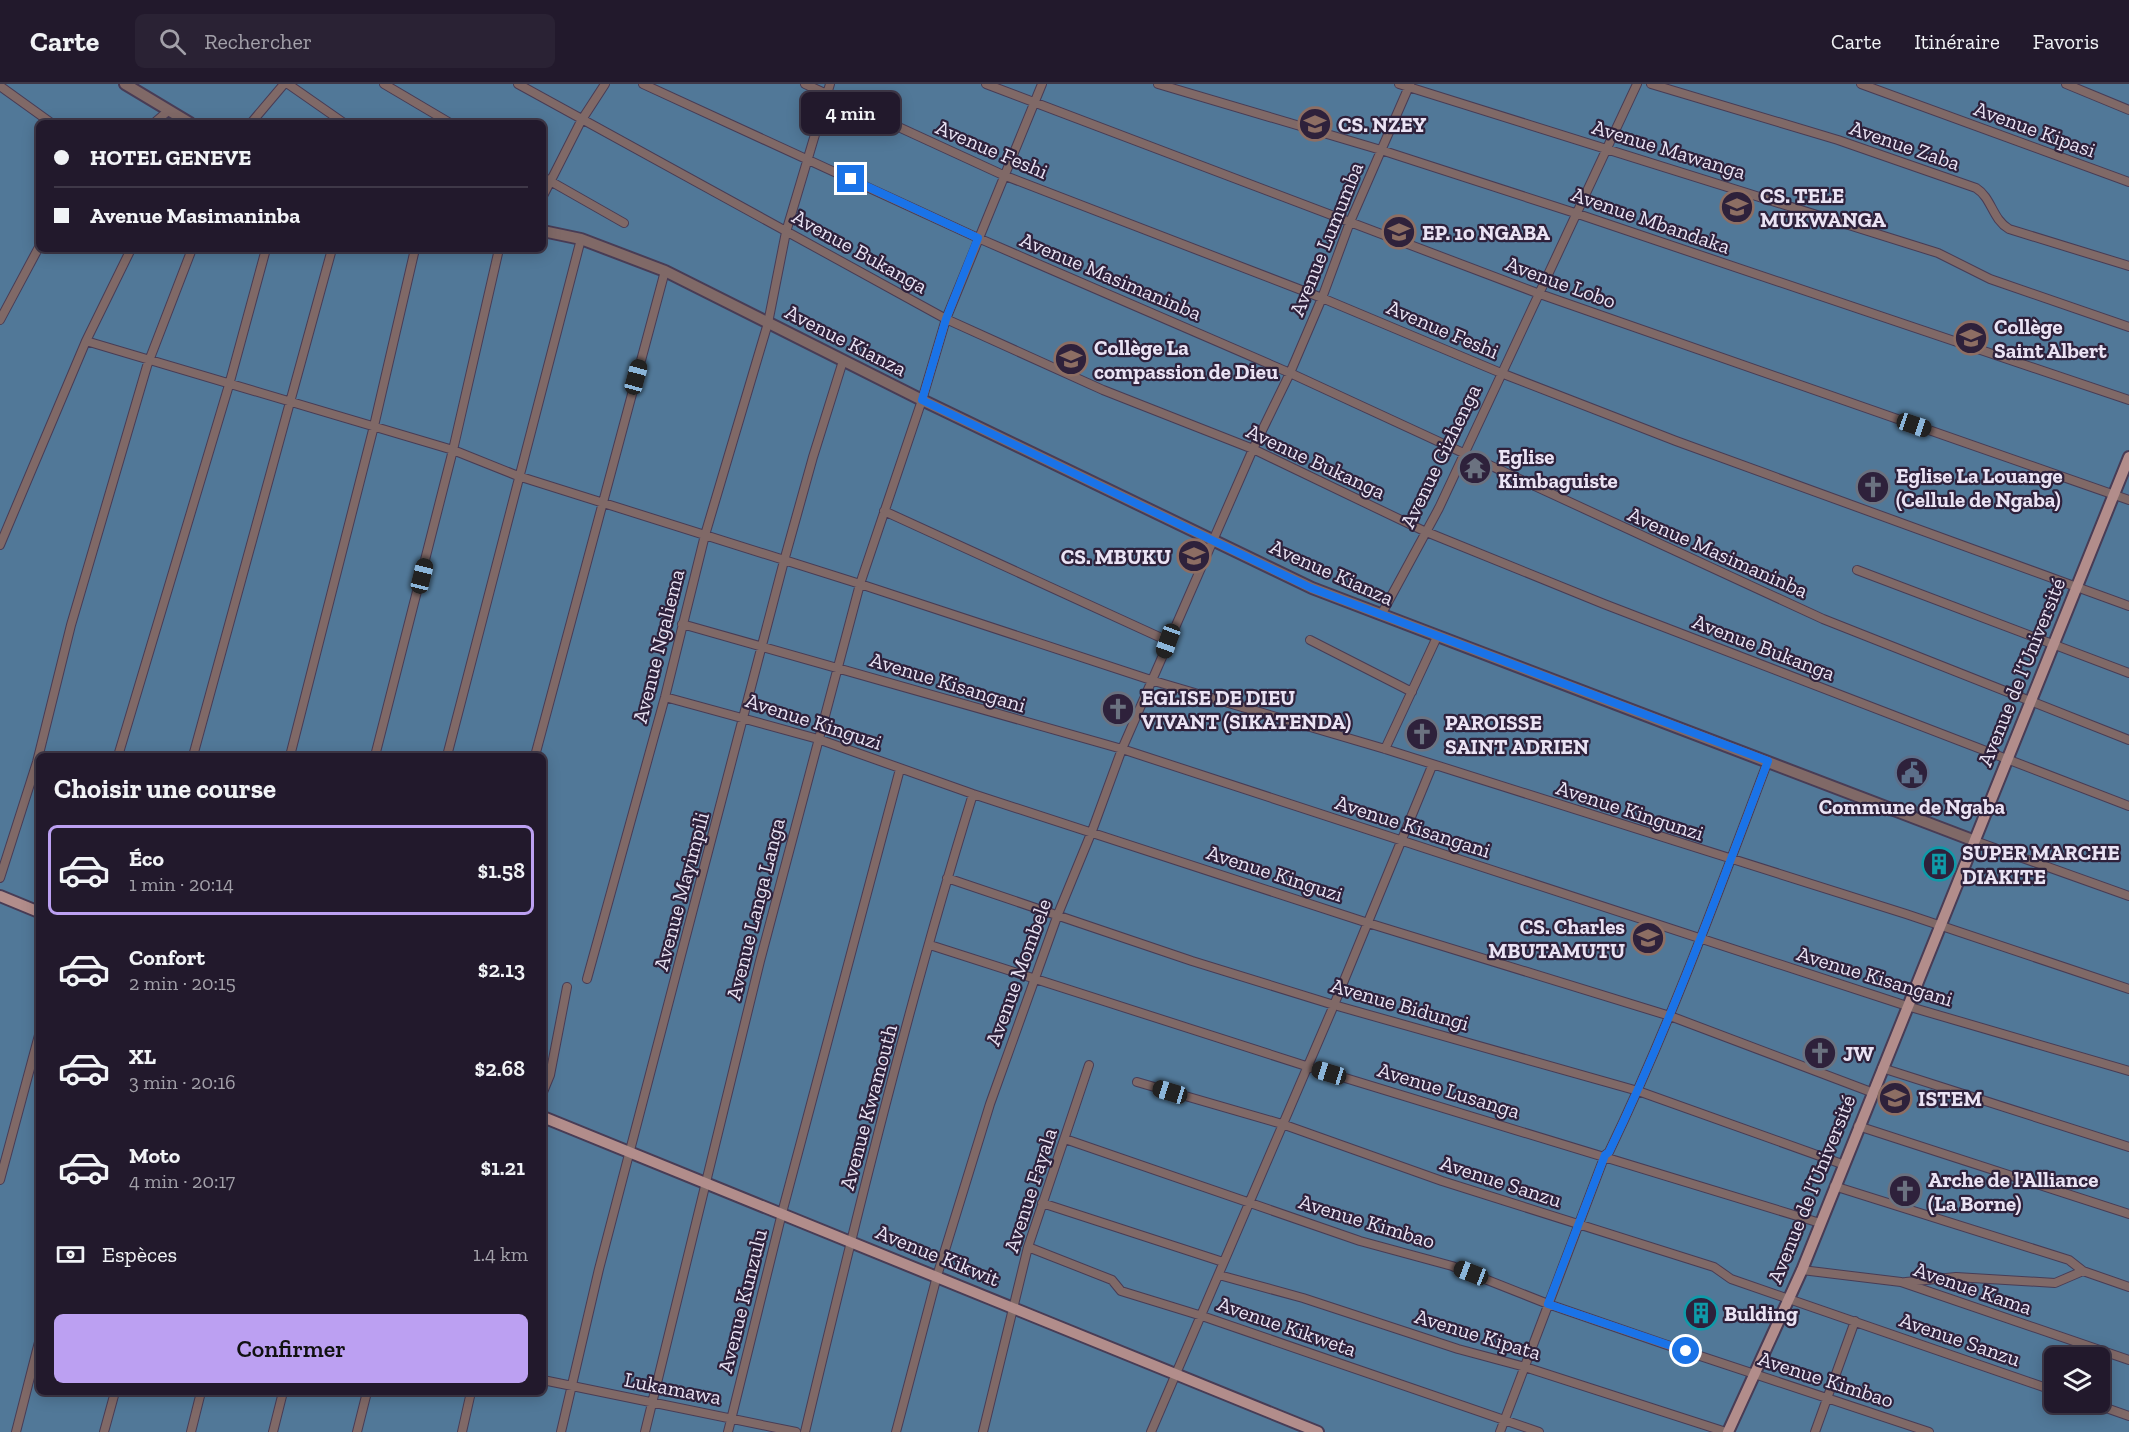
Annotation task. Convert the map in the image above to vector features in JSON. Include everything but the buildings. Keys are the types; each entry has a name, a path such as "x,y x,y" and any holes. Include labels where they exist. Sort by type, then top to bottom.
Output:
{"main road":[{"name":"Avenue de l’Université","path":"1727,1432 1802,1269 1842,1164 2129,457"},
{"path":"0,896 36,911"},
{"name":"Avenue Kikwit","path":"546,1118 632,1151 1317,1432"}],"street":[{"path":"125,84 184,120"},
{"path":"254,120 286,84 340,120"},
{"path":"384,84 445,120"},
{"name":"Avenue Bukanga","path":"518,84 581,121 946,319 1103,390 1253,449 1424,531 1604,604 2129,806"},
{"path":"605,84 547,179 624,223"},
{"name":"Avenue Masimaninba","path":"642,84 978,238 1290,373 1823,619 2129,740"},
{"name":"Avenue Feshi","path":"805,84 1003,175 1322,298 1501,373 1687,446 2129,606"},
{"name":"Avenue Ngaliema","path":"588,979 665,697 705,535 768,323 786,232 830,84"},
{"name":"Avenue Lobo","path":"986,84 1537,293 2129,500"},
{"name":"Avenue Langa Langa","path":"645,1432 760,961 860,584 922,400 946,319 1032,103 1042,84"},
{"name":"Avenue Mbandaka","path":"1158,84 1381,150 1575,213 2129,400"},
{"name":"Avenue Mawanga","path":"1399,84 1410,85 1938,253 1990,279 2129,327"},
{"name":"Avenue Gizhenga","path":"1381,615 1424,531 1439,508 1537,293 1608,149 1637,84"},
{"name":"Avenue Zaba","path":"1651,84 1838,140 1976,188 1984,194 1996,219 2010,229 2129,266"},
{"name":"Avenue Kipasi","path":"1861,84 2129,182"},
{"path":"2066,84 2129,110"},
{"name":"Avenue Lumumba","path":"1215,539 1253,449 1290,373 1322,298 1350,222 1410,85"},
{"path":"0,86 47,120"},
{"path":"158,120 168,111"},
{"name":"Avenue Kianza","path":"546,232 581,239 665,271 922,400 1215,539 1311,588 1975,841 2129,896"},
{"path":"448,753 581,239"},
{"path":"0,320 36,252"},
{"path":"0,545 87,341 130,252"},
{"path":"39,753 71,625 150,362 191,252"},
{"path":"119,753 229,385 265,252"},
{"path":"194,753 331,252"},
{"path":"291,753 374,426 414,252"},
{"path":"376,753 453,450 498,252"},
{"path":"536,753 665,271"},
{"name":"Avenue Kingunzi","path":"87,341 150,362 453,450 518,476 860,584 1154,681 1385,749 2129,989"},
{"name":"Avenue Mayimpili","path":"561,1432 600,1269 784,561 843,361"},
{"path":"884,511 1168,641"},
{"name":"Avenue Mombele","path":"896,1432 937,1276 990,1104 1033,978 1122,749 1215,539"},
{"path":"1857,570 2129,673"},
{"name":"Avenue Kisangani","path":"682,624 763,645 1122,749 1907,1006 2129,1071"},
{"path":"1385,749 1437,637"},
{"path":"1310,640 1412,692"},
{"name":"Avenue Kinguzi","path":"665,697 745,717 818,739 973,794 1368,923 1670,1016 1871,1092"},
{"path":"1500,1432 1605,1155 1609,1152 1638,1091 1670,1016 1768,761"},
{"path":"0,878 36,765"},
{"path":"1151,1432 1334,1005 1432,766"},
{"path":"782,1213 900,769"},
{"name":"Avenue Kwamouth","path":"805,1432 851,1241 947,878 973,794"},
{"name":"Avenue Bidungi","path":"947,878 1192,961 1334,1005 1638,1091 1842,1164"},
{"name":"Avenue Lusanga","path":"930,945 1306,1066 1605,1155 1820,1223"},
{"path":"546,1085 550,1075 567,987"},
{"path":"0,1180 36,1046"},
{"name":"Avenue Fayala","path":"982,1432 1029,1247 1089,1065"},
{"path":"1882,1068 2129,1147"},
{"name":"Avenue Sanzu","path":"1137,1082 1282,1124 1442,1181 1714,1267 1731,1279 1789,1297 2044,1387"},
{"path":"1858,1126 2129,1214"},
{"name":"Avenue Kimbao","path":"1065,1139 1360,1241 1452,1266 1548,1304 1929,1432"},
{"path":"1834,1186 2069,1260 2083,1271 2129,1287"},
{"path":"1042,1203 1223,1262"},
{"name":"Avenue Kunzulu","path":"728,1432 782,1213"},
{"name":"Avenue Kikweta","path":"1029,1247 1112,1280 1121,1291 1202,1316 1539,1432"},
{"name":"Avenue Kama","path":"1802,1269 1901,1282 2129,1360"},
{"path":"1901,1282 1956,1277 2055,1283 2083,1271"},
{"name":"Avenue Kipata","path":"1219,1275 1304,1298 1458,1349 1525,1367 1727,1432"},
{"path":"1815,1432 1855,1321"},
{"path":"16,1432 36,1354"},
{"name":"Lukamawa","path":"546,1381 732,1417 796,1432"},
{"path":"104,1432 114,1395"},
{"path":"191,1432 200,1395"},
{"path":"273,1432 282,1395"},
{"path":"357,1432 366,1395"},
{"path":"462,1432 470,1395"},
{"path":"2110,1409 2129,1416"}],"water":[{"path":"0,84 2129,84 2129,1432 0,1432"}],"place":[{"name":"CS. NZEY","path":"1315,124"},
{"name":"CS. TELE MUKWANGA","path":"1737,207"},
{"name":"EP. 10 NGABA","path":"1399,232"},
{"name":"Collège Saint Albert","path":"1971,338"},
{"name":"Collège La compassion de Dieu","path":"1071,359"},
{"name":"Eglise Kimbaguiste","path":"1475,468"},
{"name":"Eglise La Louange (Cellule de Ngaba)","path":"1873,487"},
{"name":"CS. MBUKU","path":"1194,556"},
{"name":"EGLISE DE DIEU VIVANT (SIKATENDA)","path":"1118,709"},
{"name":"PAROISSE SAINT ADRIEN","path":"1422,734"},
{"name":"Commune de Ngaba","path":"1912,773"},
{"name":"SUPER MARCHE DIAKITE","path":"1939,864"},
{"name":"CS. Charles MBUTAMUTU","path":"1648,938"},
{"name":"JW","path":"1820,1053"},
{"name":"ISTEM","path":"1895,1098"},
{"name":"Arche de l'Alliance (La Borne)","path":"1905,1191"},
{"name":"Bulding","path":"1701,1313"}],"route":[{"path":"851,179 978,238 946,319 922,400 1215,539 1311,588 1768,761 1670,1016 1638,1091 1609,1152 1605,1155 1580,1226 1548,1304 1686,1351"}]}
